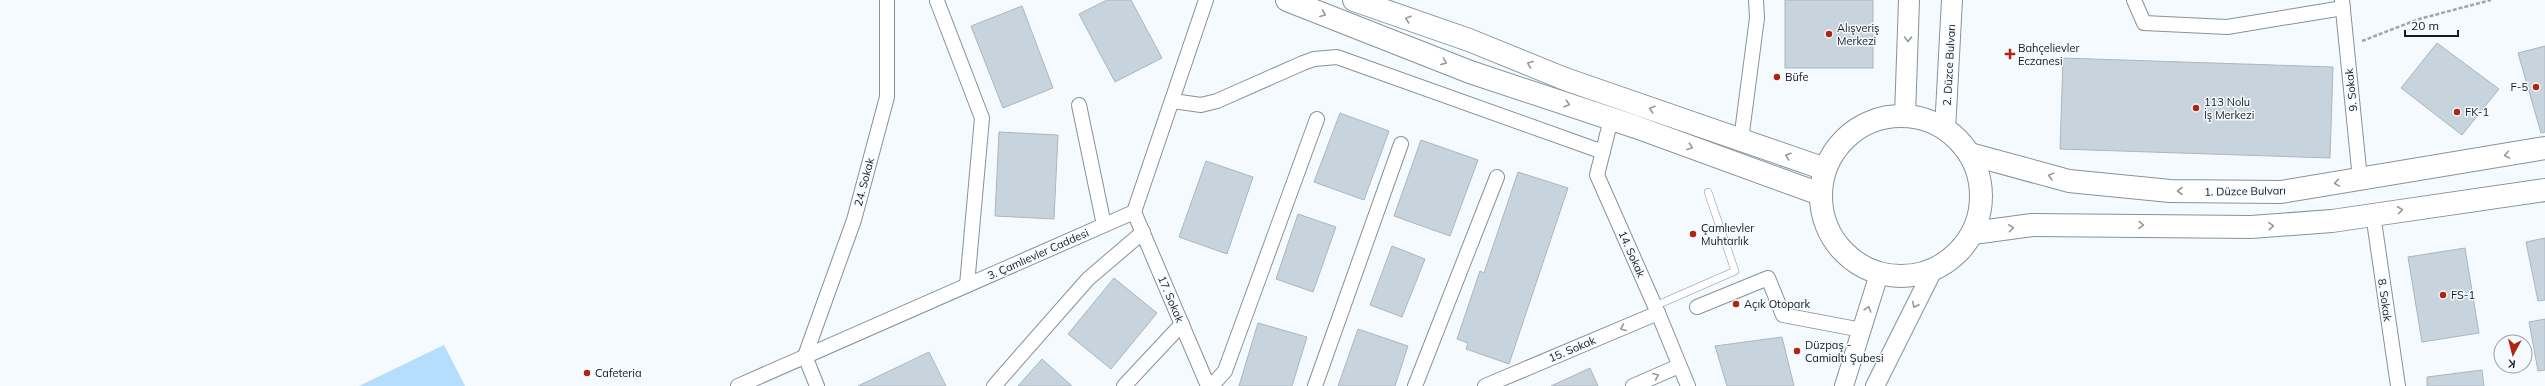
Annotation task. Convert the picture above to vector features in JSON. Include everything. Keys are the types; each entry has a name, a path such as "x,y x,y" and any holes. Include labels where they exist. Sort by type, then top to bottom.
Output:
{"main road":[{"path":"1287,0 1470,72 1611,119 1820,194"},
{"path":"1354,0 1469,40 1565,79 1825,169"},
{"path":"1906,116 1909,0"},
{"name":"2. Düzce Bulvarı","path":"1945,130 1952,0"},
{"path":"1906,116 1930,122 1945,130 1953,135 1970,154 1980,180 1981,207 1973,234 1956,255 1933,270 1906,277 1879,274 1855,263 1836,244 1824,220 1820,194 1825,169 1837,147 1856,129 1880,119 1906,116"},
{"name":"1. Düzce Bulvarı","path":"1970,154 2069,181 2170,191 2281,192 2545,148"},
{"path":"1973,234 2032,225 2251,227 2332,221 2545,190"}],"street":[{"name":"24. Sokak","path":"805,356 854,220 887,97 886,0"},
{"path":"1134,212 1173,101 1206,0"},
{"path":"1741,140 1756,18 1756,0"},
{"path":"2134,0 2144,24 2227,27 2343,4"},
{"path":"937,1 982,118 967,286"},
{"name":"9. Sokak","path":"2343,4 2360,179"},
{"path":"1173,101 1201,105 1217,101 1314,59 1337,58 1603,152"},
{"path":"1079,105 1104,225"},
{"path":"1208,385 1216,381 1225,370 1317,118"},
{"name":"14. Sokak","path":"1611,119 1597,175 1657,309 1688,386"},
{"path":"1315,386 1401,144"},
{"path":"1415,386 1497,177"},
{"name":"3. Çamlıevler Caddesi","path":"738,386 1134,212"},
{"name":"17. Sokak","path":"1134,212 1208,385"},
{"name":"8. Sokak","path":"2373,214 2398,386"},
{"path":"994,386 1088,279 1143,232"},
{"path":"1875,386 1933,270"},
{"path":"1844,386 1879,274"},
{"path":"1697,307 1768,278 1783,315 1862,330"},
{"name":"15. Sokak","path":"1485,386 1657,309"},
{"path":"1124,386 1182,324"},
{"path":"805,356 817,386"},
{"path":"1632,386 1679,366"}],"lane":[{"path":"1657,309 1735,271 1708,192"}],"path":[{"path":"2347,47 2419,19 2491,0"}],"shaded area":[{"path":"444,345 465,386 359,386"}],"building":[{"path":"1107,0 1131,0 1162,58 1115,82 1079,14"},
{"name":"Alışveriş Merkezi","path":"1785,0 1873,0 1873,68 1785,68"},
{"path":"1022,6 1053,88 1003,108 971,26"},
{"name":"FK-1","path":"2437,43 2499,89 2462,135 2401,88"},
{"name":"F-5","path":"2545,46 2545,132 2541,133 2518,53"},
{"name":"113 Nolu İş Merkezi","path":"2063,58 2333,67 2330,158 2060,149"},
{"path":"1340,113 1389,131 1364,200 1314,182"},
{"path":"999,132 1058,135 1054,219 995,216"},
{"path":"1421,140 1478,160 1450,236 1394,216"},
{"path":"1206,161 1253,177 1227,254 1179,237"},
{"path":"1518,172 1568,188 1509,364 1466,349 1468,343 1457,339 1480,271 1484,273"},
{"path":"1298,214 1336,227 1313,292 1276,279"},
{"path":"2545,238 2545,300 2538,301 2526,242"},
{"path":"1392,246 1425,259 1402,317 1370,305"},
{"name":"FS-1","path":"2465,248 2479,333 2422,342 2408,257"},
{"path":"1114,278 1157,313 1111,369 1068,334"},
{"path":"2545,319 2545,370 2538,371 2533,344 2533,334 2531,334 2529,322"},
{"path":"1258,323 1307,337 1292,386 1239,386"},
{"path":"1358,329 1408,346 1395,386 1338,386"},
{"path":"1782,337 1794,386 1727,386 1715,346"},
{"path":"929,352 946,386 858,386"},
{"path":"1042,359 1072,386 1018,386"},
{"path":"1590,368 1598,386 1551,386"},
{"path":"2482,370 2484,386 2427,386 2427,377"}],"place":[{"name":"Alışveriş Merkezi","path":"1829,34"},
{"name":"Bahçelievler Eczanesi","path":"2010,54"},
{"name":"Büfe","path":"1777,77"},
{"name":"F-5","path":"2536,87"},
{"name":"113 Nolu İş Merkezi","path":"2196,108"},
{"name":"FK-1","path":"2457,112"},
{"name":"Çamlıevler Muhtarlık","path":"1693,234"},
{"name":"FS-1","path":"2443,295"},
{"name":"Açık Otopark","path":"1736,304"},
{"name":"Düzpaş - Camialtı Şubesi","path":"1797,351"},
{"name":"Cafeteria","path":"587,373"}]}
